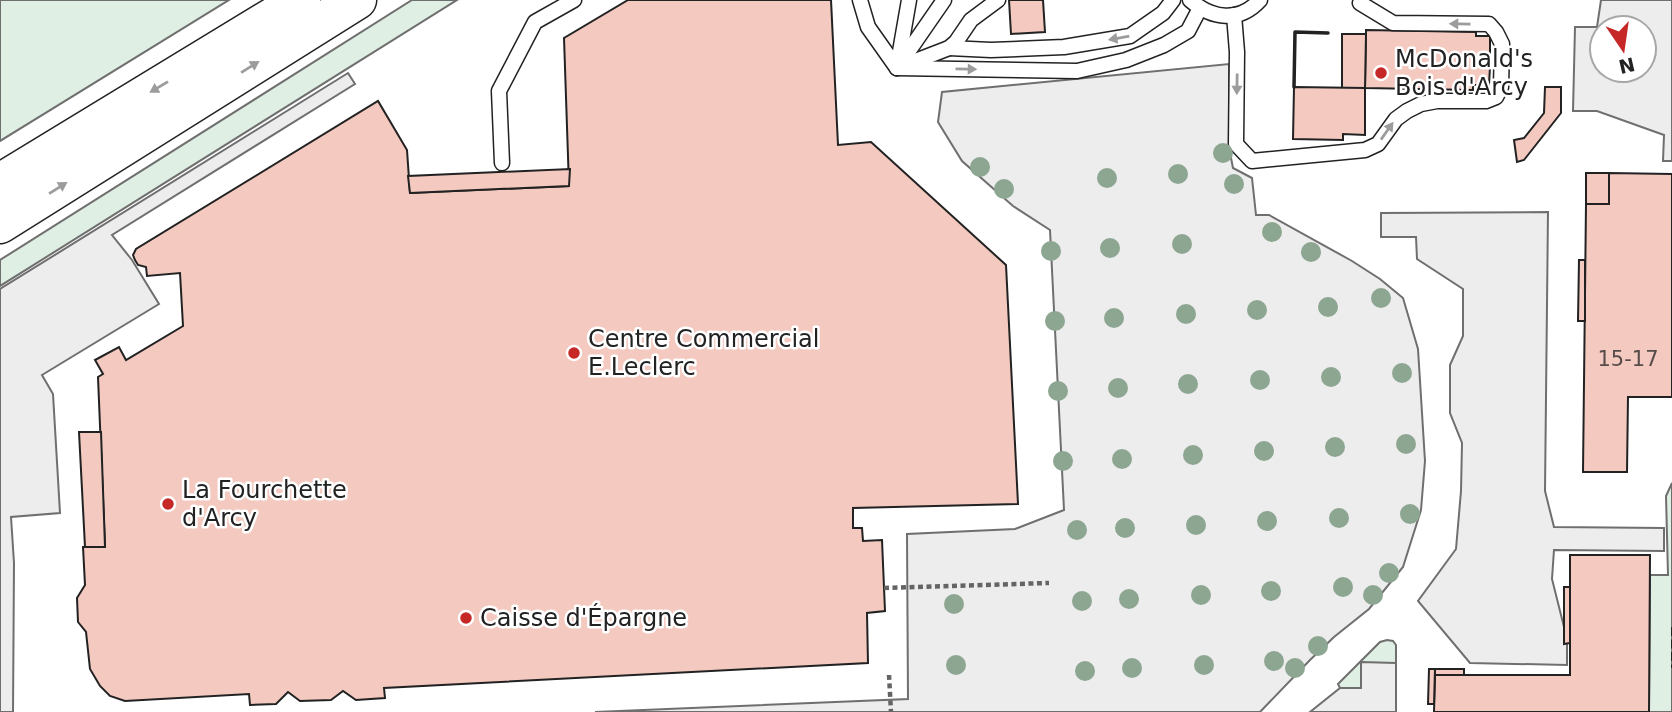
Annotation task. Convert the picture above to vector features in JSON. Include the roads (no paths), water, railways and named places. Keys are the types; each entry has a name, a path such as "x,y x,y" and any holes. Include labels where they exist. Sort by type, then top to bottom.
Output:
{"main road":[{"path":"0,183 313,10 358,0"},
{"path":"0,224 313,10"}],"lane":[{"path":"502,163 499,91 535,22 574,0"},
{"path":"860,0 868,27 897,68"},
{"path":"897,68 909,0"},
{"path":"897,68 944,0"},
{"path":"949,48 971,20 998,0"},
{"path":"897,68 949,48 991,50 1064,47 1130,36 1163,13 1173,0"},
{"path":"897,68 1077,71 1126,60 1164,45 1188,31 1195,4 1220,16 1247,11 1260,0"},
{"path":"1234,15 1237,52 1236,144 1252,161 1365,150 1378,144 1396,119 1421,104 1437,101 1486,102 1496,97 1502,87 1502,44 1489,24 1393,23 1360,3"}],"place":[{"name":"McDonald's Bois d'Arcy","path":"1381,73"},
{"name":"Centre Commercial E.Leclerc","path":"574,353"},
{"name":"La Fourchette d'Arcy","path":"168,504"},
{"name":"Caisse d'Épargne","path":"466,618"}]}
